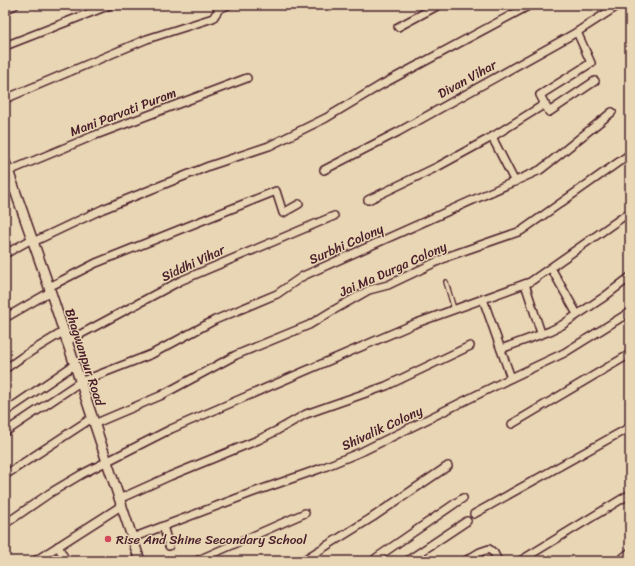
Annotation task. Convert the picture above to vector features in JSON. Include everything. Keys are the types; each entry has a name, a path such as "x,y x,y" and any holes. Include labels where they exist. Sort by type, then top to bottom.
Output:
{"street":[{"path":"5,10 15,5"},
{"path":"5,46 110,5"},
{"path":"5,99 147,39 213,18 218,7 228,5"},
{"path":"398,27 438,5"},
{"path":"5,254 103,209 209,166 269,146 326,118 381,85 530,5"},
{"name":"Divan Vihar","path":"324,170 398,132 577,32 619,5"},
{"path":"577,32 591,63 540,95 549,112 595,81"},
{"name":"Mani Parvati Puram","path":"6,165 93,136 247,78"},
{"path":"368,200 437,167 492,137 545,104"},
{"name":"Surbhi Colony","path":"5,432 80,382 152,354 215,320 277,294 303,276 540,170 612,112"},
{"path":"492,137 515,182"},
{"name":"Jai Ma Durga Colony","path":"5,475 93,421 160,396 236,355 309,325 332,310 369,290 388,285 449,256 521,231 630,154"},
{"name":"Bhagwanpur Road","path":"6,165 50,289 66,342 140,561"},
{"path":"5,191 14,186"},
{"path":"5,318 50,289 96,263 276,191 282,212 299,204"},
{"path":"5,524 50,493 107,461 171,429 414,324 538,278 630,212"},
{"name":"Siddhi Vihar","path":"66,342 180,281 334,216"},
{"path":"551,268 577,314"},
{"path":"501,349 562,325 604,297 630,277"},
{"path":"525,284 541,334"},
{"path":"483,299 511,378"},
{"name":"Shivalik Colony","path":"132,538 322,468 363,451 564,353 630,312"},
{"path":"5,369 63,332"},
{"path":"35,561 120,503 170,476 258,440 306,414 386,386 470,346"},
{"path":"512,424 630,354"},
{"path":"5,412 74,366"},
{"path":"474,514 630,427"},
{"path":"302,561 372,517 448,466"},
{"path":"520,561 630,494"},
{"path":"374,561 376,558 463,498"},
{"path":"196,561 305,513"},
{"path":"407,561 467,521"},
{"path":"163,526 169,546"},
{"path":"58,546 66,561"},
{"path":"465,561 480,552 489,549 494,553 498,561"},
{"path":"619,561 630,552"}],"lane":[{"path":"446,282 454,310"}],"place":[{"name":"Rise And Shine Secondary School","path":"108,539"}]}
